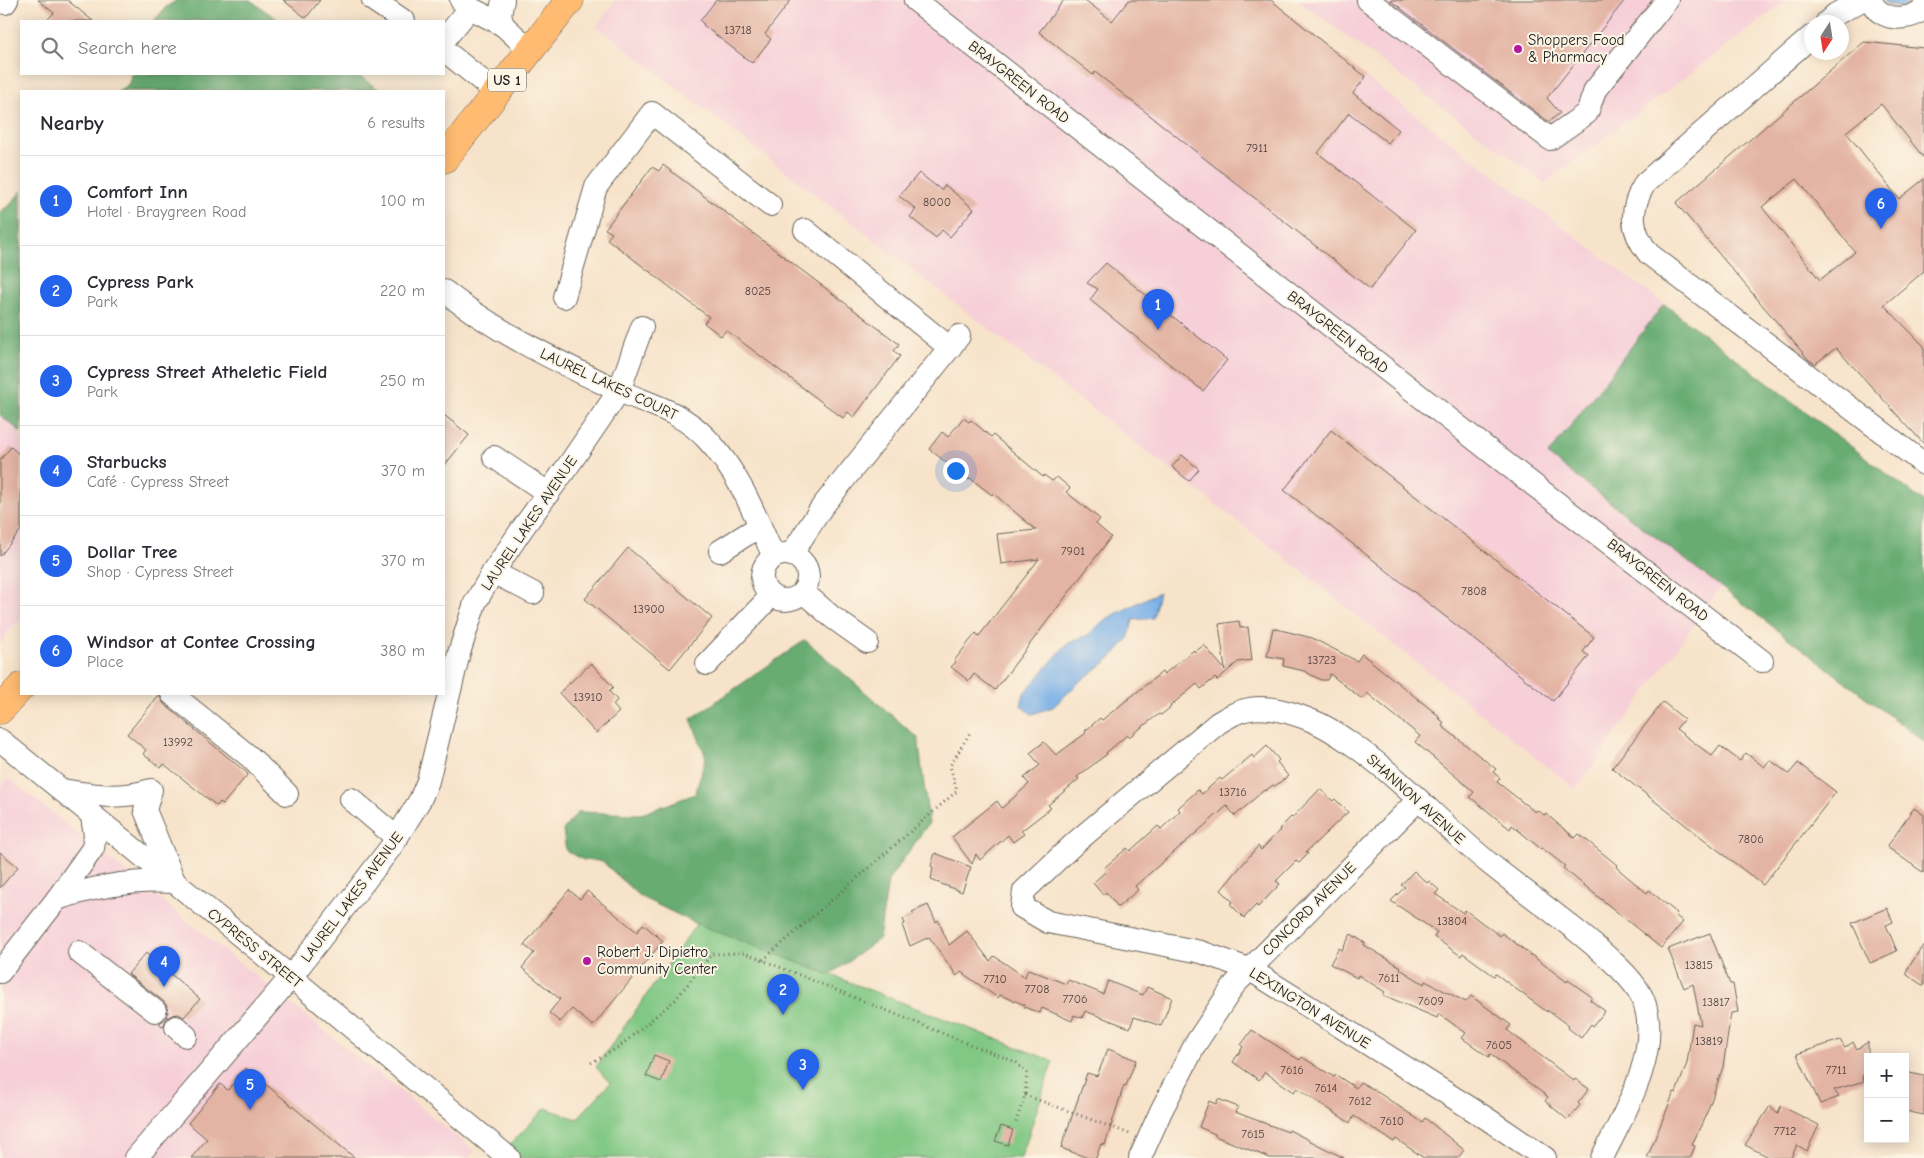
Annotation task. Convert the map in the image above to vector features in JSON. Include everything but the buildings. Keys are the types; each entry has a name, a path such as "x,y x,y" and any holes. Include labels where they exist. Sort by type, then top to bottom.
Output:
{"main road":[{"name":"US 1","path":"445,158 570,0"},
{"path":"0,710 20,688"}],"street":[{"path":"373,0 403,20"},
{"path":"502,0 500,15 503,25"},
{"path":"1368,0 1550,138 1587,113 1595,90 1667,0"},
{"path":"1835,15 1862,0"},
{"path":"1870,0 1881,13 1901,18 1923,12"},
{"path":"445,38 465,4 503,25 530,50"},
{"name":"BRAYGREEN ROAD","path":"930,4 1504,462 1762,661"},
{"path":"1804,43 1645,183 1635,205 1633,221 1635,231 1641,244 1649,254 1924,464"},
{"path":"445,51 497,94"},
{"path":"564,297 596,186 652,113 770,205"},
{"path":"805,230 955,342 783,556 767,563 763,571 762,580 765,589 771,596 779,600 788,600 796,598 803,592 832,618 867,642"},
{"name":"LAUREL LAKES COURT","path":"445,292 470,312 518,340 619,391 673,412 706,438 736,477 760,526 783,556 800,559 805,566 808,575 807,584 803,592"},
{"name":"LAUREL LAKES AVENUE","path":"136,1158 292,977 397,838 420,800 428,781 467,624 476,603 493,572 619,391 642,327"},
{"path":"494,457 548,494"},
{"path":"720,551 760,526"},
{"path":"493,572 533,592"},
{"path":"707,664 771,596"},
{"path":"173,695 250,756 287,794"},
{"name":"SHANNON AVENUE","path":"1022,907 1021,902 1024,891 1076,842 1218,723 1244,710 1258,708 1278,710 1317,722 1340,735 1391,774 1490,864 1615,963 1643,999 1648,1019 1648,1044 1644,1065 1622,1118 1602,1158"},
{"name":"CYPRESS STREET","path":"0,740 92,817 292,977 503,1156"},
{"path":"57,899 90,888 124,882 153,880 175,882 145,810 155,784 132,795 110,797 61,790"},
{"path":"351,799 397,838"},
{"name":"CONCORD AVENUE","path":"1144,1153 1196,1043 1235,984 1418,800"},
{"path":"0,972 57,899 93,848 95,835 92,817"},
{"name":"LEXINGTON AVENUE","path":"1022,907 1048,922 1201,952 1249,969 1486,1118 1545,1158"},
{"path":"79,952 155,1011"}],"path":[{"path":"762,960 956,791 950,766 972,731"},
{"path":"591,1063 619,1047 674,1000 712,954 745,952 1016,1062 1027,1074 1025,1096 1015,1125"},
{"path":"1025,1096 1144,1153"}],"shaded area":[{"path":"616,0 1264,0 1664,304 1548,455 1721,587 1576,789 1276,551 597,26"},
{"path":"1298,0 1787,0 1545,183"},
{"path":"0,415 20,431 20,619 0,642"},
{"path":"8,778 475,1151 469,1158 0,1158 0,788"}],"green space":[{"path":"177,0 250,0 279,20 155,20 166,7"},
{"path":"131,75 357,75 380,90 120,90 129,84"},
{"path":"20,192 20,431 0,415 0,212 11,204"},
{"path":"1664,304 1924,502 1924,742 1548,455"},
{"path":"805,640 918,738 929,823 888,881 879,939 830,975 697,924 639,896 602,861 584,860 566,851 563,830 578,812 641,814 695,794 706,757 691,719"},
{"path":"697,923 1053,1061 1021,1158 509,1158 503,1152 545,1108 577,1119 610,1083 596,1067"}],"water":[{"path":"1884,0 1916,0 1902,7 1885,3"},
{"path":"1159,592 1153,618 1133,620 1128,639 1112,657 1078,683 1053,707 1032,714 1021,706 1024,693 1067,644 1088,635 1106,619"}],"place":[{"name":"Shoppers Food & Pharmacy","path":"1518,49"},
{"name":"Windsor at Contee Crossing","path":"1881,229"},
{"name":"Comfort Inn","path":"1158,330"},
{"name":"Robert J. Dipietro Community Center","path":"587,961"},
{"name":"Starbucks","path":"164,987"},
{"name":"Cypress Park","path":"783,1015"},
{"name":"Cypress Street Atheletic Field","path":"803,1090"},
{"name":"Dollar Tree","path":"250,1110"}]}
